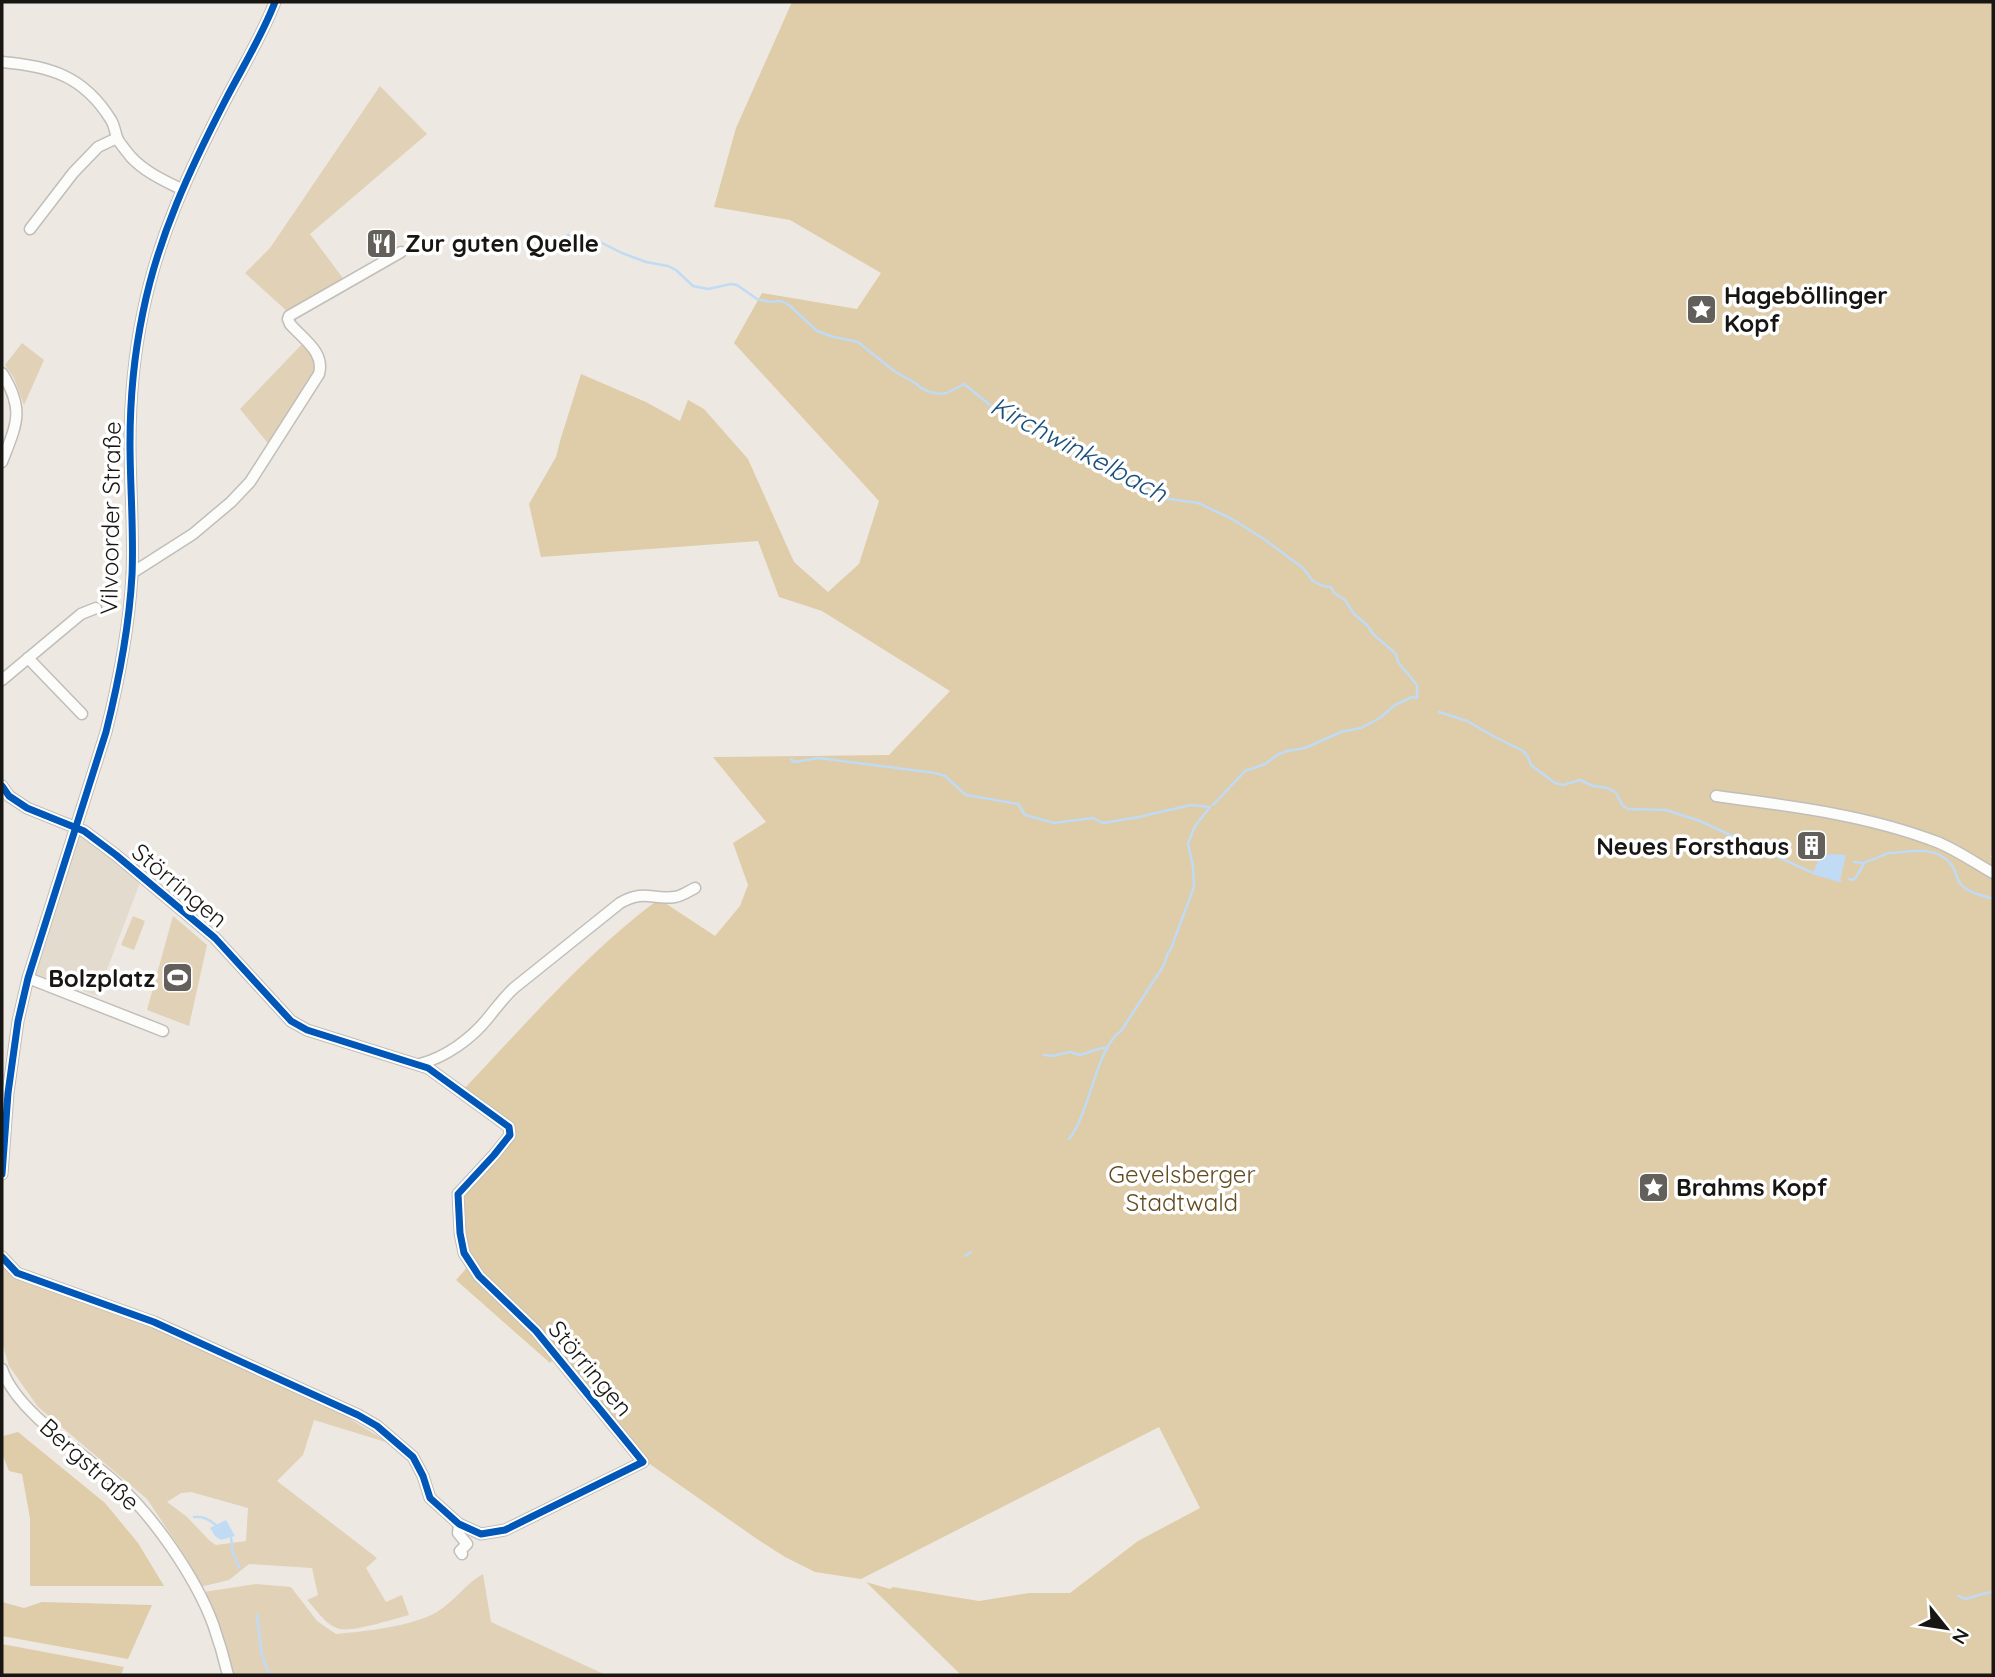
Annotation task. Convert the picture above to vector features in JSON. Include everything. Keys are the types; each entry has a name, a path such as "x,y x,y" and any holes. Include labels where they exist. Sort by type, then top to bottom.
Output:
{"street":[{"name":"Vilvoorder Straße","path":"2,1174 8,1093 18,1021 28,978 106,732 125,643 132,573 130,422 136,352 150,280 181,190 275,2"},
{"path":"2,62 57,71 72,80 102,106 113,123 117,138 131,156 144,168 181,190"},
{"path":"30,229 73,173 97,148 117,138"},
{"path":"132,573 193,534 250,482 319,374 319,356 290,324 289,316 401,252"},
{"path":"2,373 16,400 17,420 2,462"},
{"path":"2,680 81,614 96,608"},
{"path":"28,658 82,714"},
{"path":"2,786 9,796 2,806"},
{"name":"Störringen","path":"2,1257 16,1273 154,1322 358,1415 377,1426 413,1457 430,1498 459,1524 481,1534 505,1530 643,1462 536,1331 480,1276 464,1253 458,1194 510,1135 509,1126 463,1091 420,1064 307,1030 291,1021 215,938 116,855 85,831 26,808 9,796"},
{"path":"1716,796 1874,822 1938,842 1993,873"},
{"path":"420,1064 435,1059 470,1035 514,988 620,903 641,895 674,898 695,888"},
{"path":"28,978 163,1031"},
{"name":"Bergstraße","path":"2,1369 12,1389 32,1412 114,1480 150,1521 198,1593 213,1623 228,1675"},
{"path":"459,1524 458,1533 467,1545 460,1551 462,1554"}],"shaded area":[{"path":"380,86 427,134 310,234 345,281 289,313 245,273 270,248"},
{"path":"304,342 318,357 318,367 271,447 240,409"},
{"path":"22,343 44,360 24,405 14,378 5,365"},
{"path":"79,835 141,880 97,996 35,974"},
{"path":"133,916 145,921 134,950 121,945"},
{"name":"Bolzplatz","path":"173,916 207,945 189,1026 147,1010"},
{"path":"2,1265 14,1278 153,1326 342,1414 389,1443 314,1420 303,1455 277,1481 377,1558 366,1568 386,1602 402,1595 409,1615 355,1629 335,1627 307,1600 318,1595 312,1568 249,1564 229,1580 200,1587 187,1559 147,1499 38,1407 9,1366 2,1342","holes":["191,1492 248,1508 246,1541 216,1545 167,1502 181,1493"]},
{"path":"483,1574 491,1622 606,1675 230,1675 197,1593 256,1584 291,1587 317,1621 336,1634 388,1628 426,1617 443,1608"}],"green space":[{"name":"Gevelsberger Stadtwald","path":"792,2 1993,2 1993,855 1990,856 1993,859 1993,1675 961,1675 866,1582 890,1589 893,1587 979,1601 1029,1593 1070,1593 1138,1541 1200,1508 1159,1427 861,1579 815,1572 757,1539 644,1460 556,1356 550,1363 456,1280 471,1263 464,1253 459,1194 510,1136 463,1090 606,942 659,899 715,936 740,906 748,885 733,843 766,822 713,757 889,755 950,691 822,611 779,597 758,541 541,557 529,504 556,457 581,374 646,402 680,421 688,400 704,409 748,459 794,562 828,592 859,564 879,501 734,343 762,293 857,309 881,273 790,220 714,207 736,128"},
{"path":"18,1432 105,1503 138,1543 164,1586 30,1586 30,1518 22,1474 9,1471 3,1456 3,1436"},
{"path":"2,1602 24,1608 42,1602 152,1605 128,1659 2,1636"},
{"path":"2,1644 124,1667 121,1675 2,1675"}],"water":[{"path":"1846,855 1840,881 1813,873 1820,856"},
{"path":"226,1520 235,1536 221,1540 210,1528"}],"waterway":[{"name":"Kirchwinkelbach","path":"546,250 568,235 600,242 646,262 668,266 693,286 708,289 737,285 757,299 781,301 817,331 858,342 894,371 921,388 939,394 964,384 1005,417 1075,450 1162,498 1198,503 1232,519 1303,568 1313,581 1331,587 1373,634 1396,654 1398,662 1417,685 1417,698 1412,697 1395,705 1380,718 1361,728 1341,732 1305,748 1287,751 1265,764 1245,771 1213,805"},
{"name":"Kirchwinkelbach","path":"1439,712 1467,721 1523,751 1531,765 1555,783 1563,785 1580,780 1593,786 1608,788 1616,793 1623,806 1628,809 1666,810 1700,821 1813,873 1840,881"},
{"path":"791,759 794,762 819,758 935,773 945,776 966,795 1018,804 1025,815 1054,823 1093,818 1103,823 1191,805 1210,807 1195,826 1188,843 1194,887 1170,951 1164,965 1105,1051 1082,1114 1069,1139"},
{"name":"Kirchwinkelbach","path":"1849,879 1856,877 1865,862 1886,854 1928,851 1949,862 1965,888 1993,899"},
{"path":"1854,862 1864,863"},
{"path":"1044,1055 1070,1052 1080,1055 1102,1048 1108,1049"},
{"path":"965,1256 971,1252"},
{"path":"194,1517 206,1519 216,1525"},
{"path":"231,1538 239,1567"},
{"path":"1958,1596 1966,1599 1993,1592"},
{"path":"257,1615 262,1657 270,1675"}],"cycle path":[{"path":"2,1174 8,1093 18,1021 28,978 106,732 123,654 132,575 132,394 137,344 149,284 166,230 188,178 275,2"},
{"path":"2,786 9,796 27,808 84,831 116,855 215,938 291,1021 307,1030 428,1068 509,1127 510,1135 458,1194 464,1253 479,1276 536,1331 643,1462 505,1530 481,1534 459,1524 430,1498 413,1457 377,1426 358,1415 154,1322 17,1273 2,1257"}],"place":[{"name":"Zur guten Quelle","path":"382,243"},
{"name":"Hageböllinger Kopf","path":"1701,309"},
{"name":"Neues Forsthaus","path":"1812,846"},
{"name":"Bolzplatz","path":"178,978"},
{"name":"Brahms Kopf","path":"1653,1187"}]}
